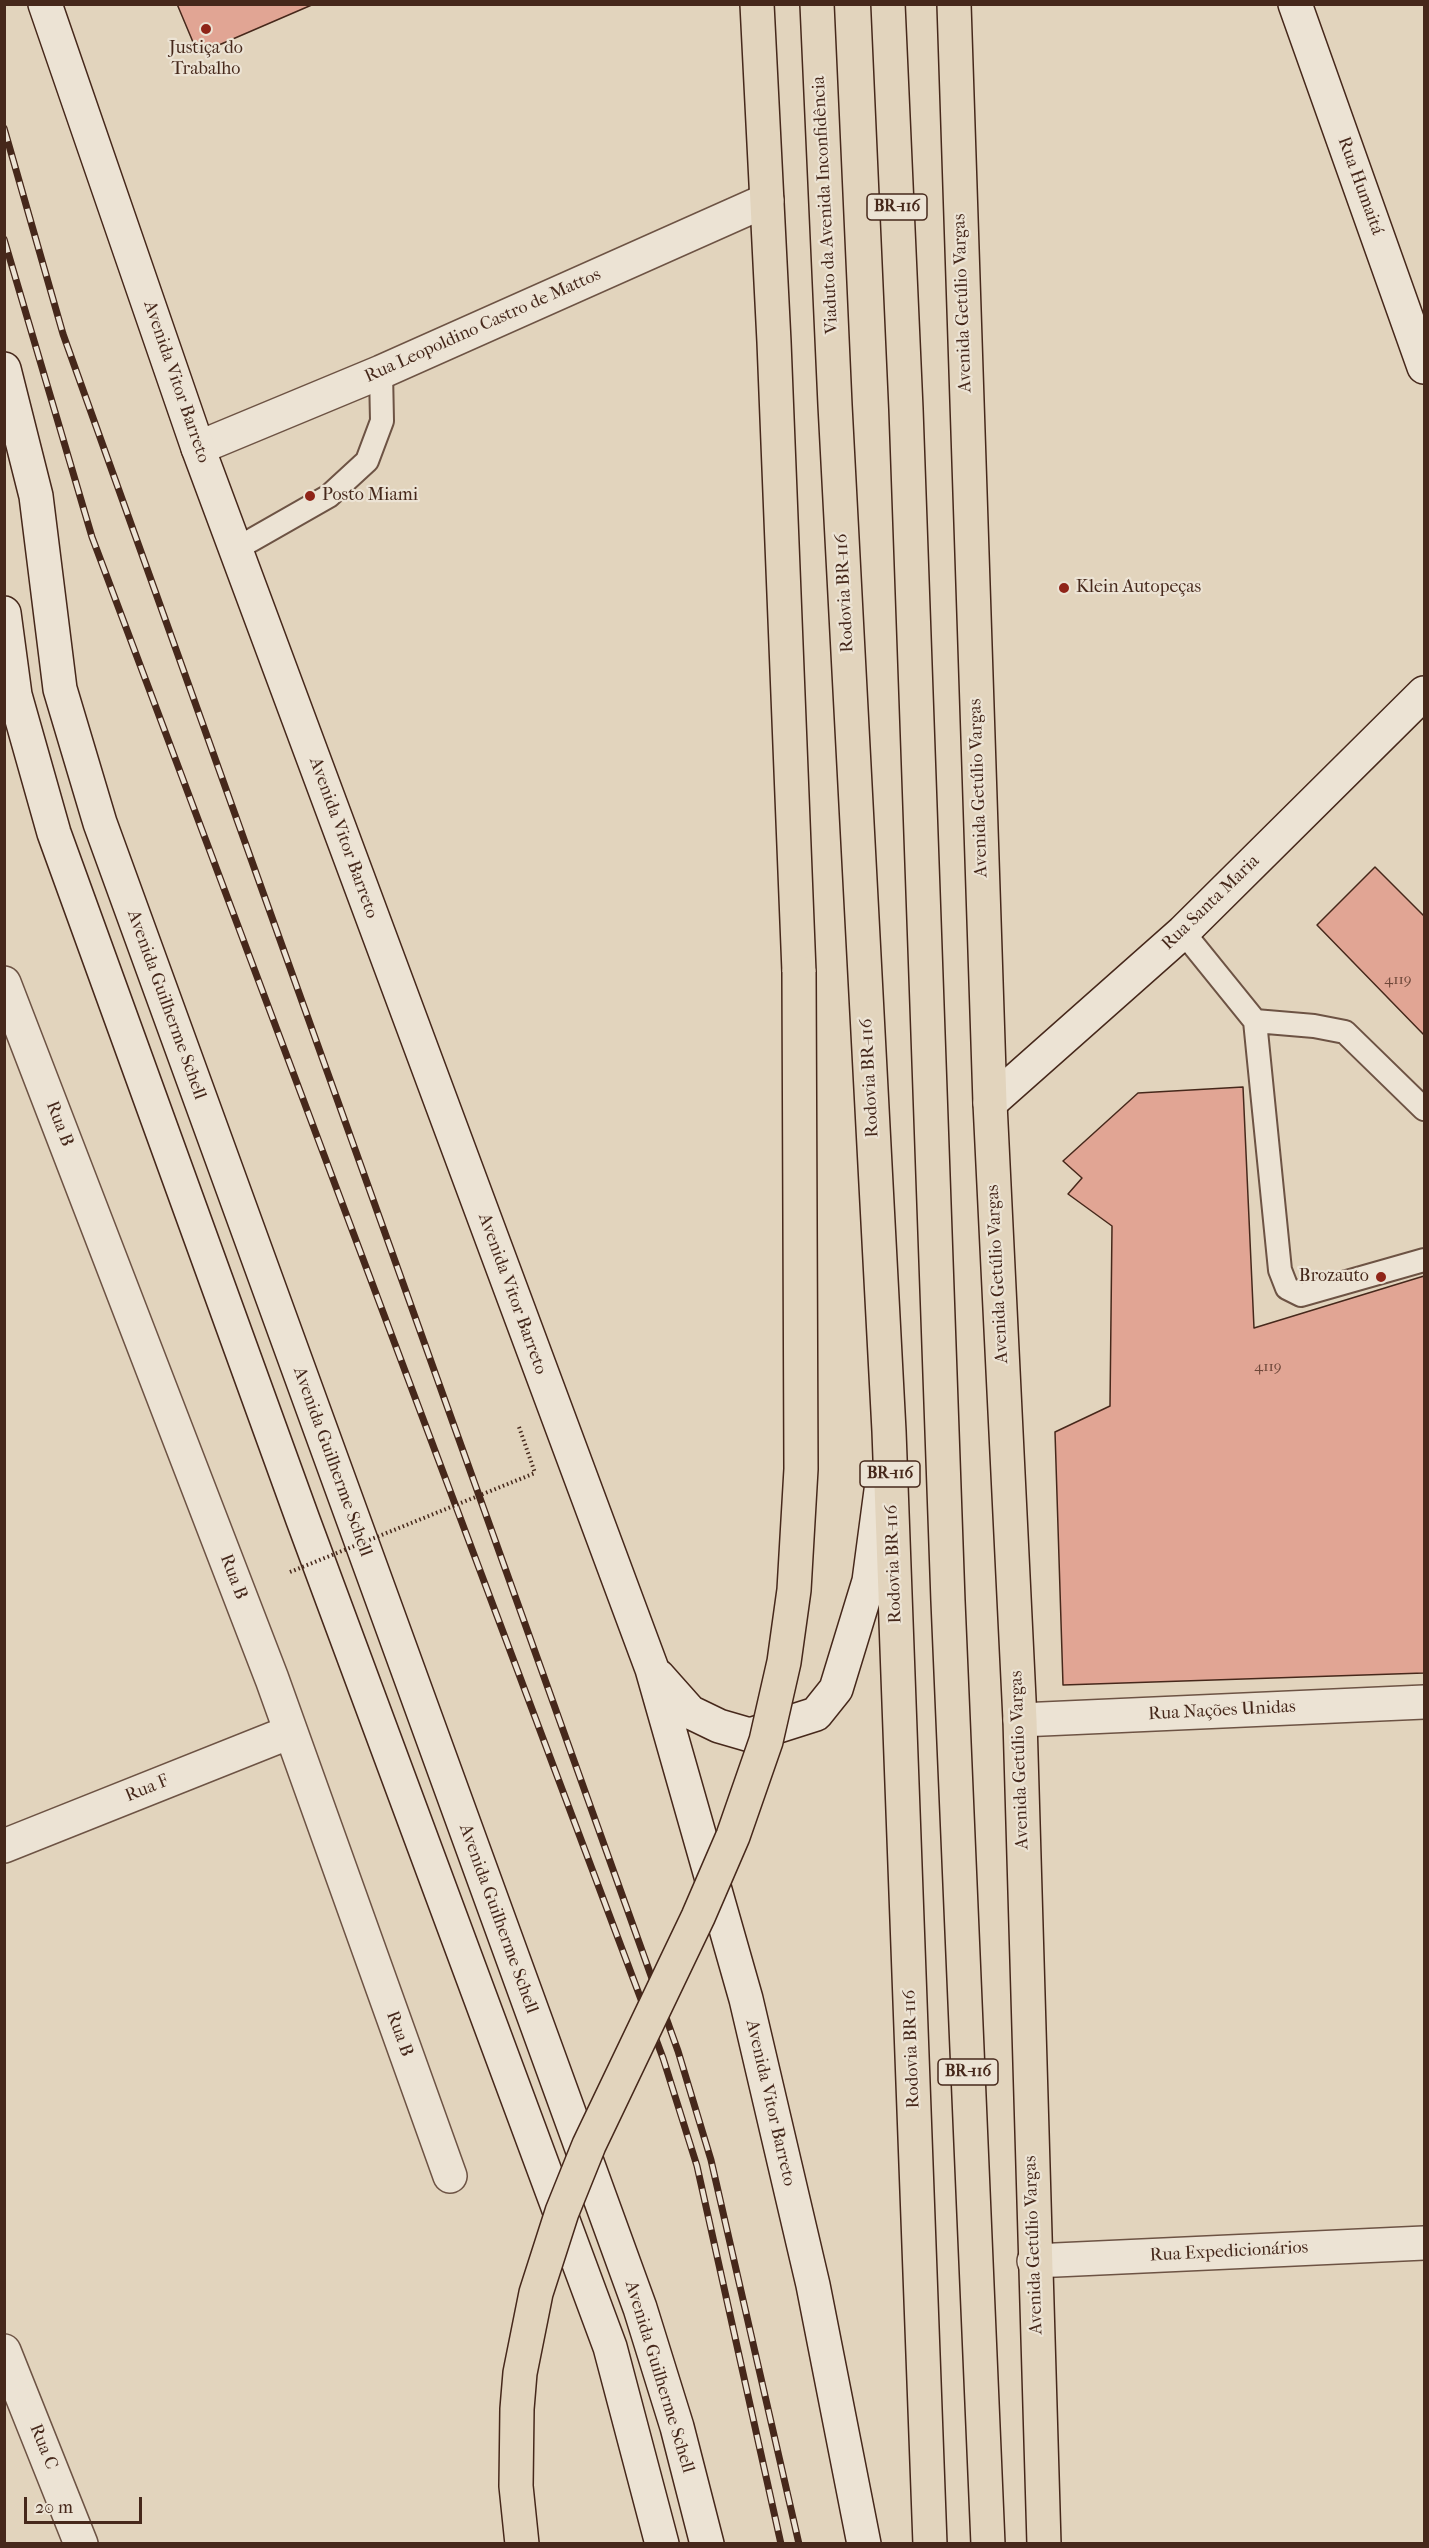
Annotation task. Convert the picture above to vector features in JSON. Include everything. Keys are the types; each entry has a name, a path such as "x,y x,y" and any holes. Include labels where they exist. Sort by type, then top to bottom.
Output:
{"main road":[{"name":"Avenida Vitor Barreto","path":"45,4 198,447 652,1669 746,1999 813,2285 864,2544"},
{"path":"522,2544 516,2486 517,2409 520,2373 536,2293 562,2212 589,2145 698,1917 733,1836 766,1741 784,1662 795,1580 801,1458 799,972 757,4"},
{"name":"Viaduto da Avenida Inconfidência","path":"817,4 835,405"},
{"name":"BR-116","path":"888,4 906,408 949,1613 988,2544"},
{"name":"Avenida Getúlio Vargas","path":"954,4 990,1103 1020,1720 1044,2544"},
{"name":"Rua Humaitá","path":"1295,4 1425,367"},
{"name":"Rua Leopoldino Castro de Mattos","path":"198,447 381,372 767,200"},
{"name":"Avenida Guilherme Schell","path":"4,369 36,496 60,689 100,823 640,2308 677,2427 707,2544"},
{"name":"Rodovia BR-116","path":"835,405 889,1431 930,2544"},
{"path":"4,613 15,695 54,833 303,1520 610,2347 662,2544"},
{"name":"Rua Santa Maria","path":"990,1103 1183,932 1425,693"},
{"name":"Rua B","path":"4,983 264,1657 450,2176"},
{"name":"Avenida Vitor Barreto","path":"652,1669 690,1712 719,1726 750,1735 816,1714 836,1689 869,1581 889,1431"},
{"name":"Rua Nações Unidas","path":"1020,1720 1425,1702"},
{"name":"Rua F","path":"4,1846 290,1732"},
{"name":"Rua Expedicionários","path":"1034,2261 1425,2243"},
{"name":"Rua C","path":"4,2351 81,2544"}],"lane":[{"path":"236,549 329,496 367,461 382,421 381,372"},
{"path":"1183,932 1255,1021 1280,1270 1287,1288 1301,1295 1425,1260"},
{"path":"1255,1021 1314,1026 1345,1032 1425,1109"}],"path":[{"path":"290,1572 535,1473"}],"building":[{"name":"Justiça do Trabalho","path":"177,4 314,4 198,54"},
{"path":"1375,867 1424,916 1424,1035 1317,925"},
{"path":"1243,1087 1254,1328 1424,1276 1424,1673 1063,1685 1055,1432 1110,1406 1112,1226 1068,1194 1082,1178 1063,1161 1138,1093"}],"railway":[{"path":"4,128 63,334 678,2051 711,2160 799,2544"},
{"path":"4,239 92,537 663,2058 697,2166 781,2544"}],"place":[{"name":"Justiça do Trabalho","path":"206,29"},
{"name":"Posto Miami","path":"310,496"},
{"name":"Klein Autopeças","path":"1064,588"},
{"name":"Brozauto","path":"1381,1277"}]}
